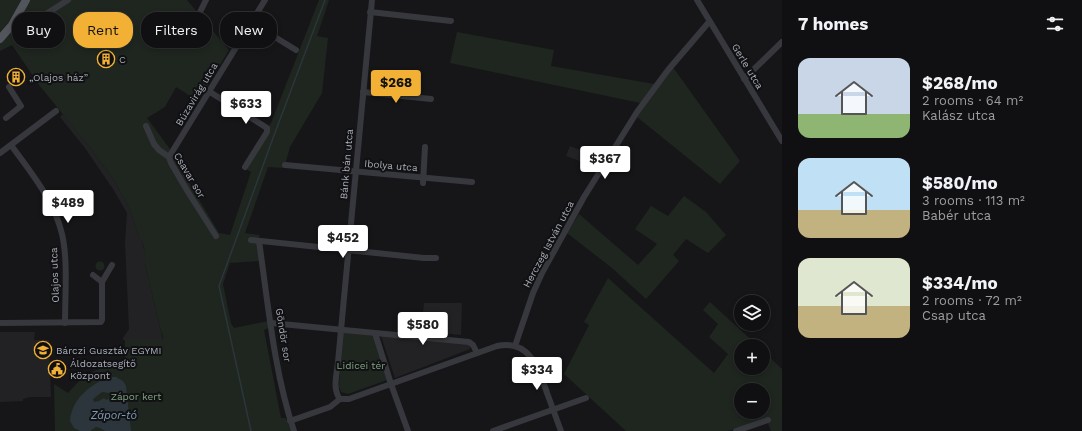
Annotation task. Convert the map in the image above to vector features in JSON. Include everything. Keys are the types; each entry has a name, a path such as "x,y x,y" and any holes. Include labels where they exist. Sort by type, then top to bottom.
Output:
{"main road":[{"path":"19,12 26,0"},
{"path":"0,39 12,25"}],"street":[{"path":"49,12 68,0"},
{"path":"200,12 206,0"},
{"name":"Búzavirág utca","path":"258,12 265,0"},
{"name":"Bánk bán utca","path":"341,329 372,0"},
{"name":"Gerle utca","path":"697,0 782,141"},
{"path":"370,12 451,21"},
{"name":"Herczeg István utca","path":"515,346 536,286 584,197 637,112 668,70 709,22"},
{"path":"277,38 296,50"},
{"path":"744,79 782,42"},
{"name":"Búzavirág utca","path":"169,157 210,92 235,48"},
{"path":"6,118 21,106 9,87"},
{"path":"210,92 267,128 267,132 246,167"},
{"path":"363,92 431,98"},
{"path":"0,153 56,111"},
{"name":"Csavar sor","path":"146,126 154,144 169,157 188,192 216,236"},
{"name":"Olajos utca","path":"11,145 44,193 58,222 64,246 65,323"},
{"name":"Ibolya utca","path":"423,180 425,147"},
{"name":"Ibolya utca","path":"285,165 423,180 472,182"},
{"path":"251,240 348,251 436,258"},
{"name":"Göndör sor","path":"259,241 276,355 290,421 294,431"},
{"path":"0,323 101,322 102,282 112,265"},
{"path":"93,275 102,282"},
{"path":"271,323 469,342 473,345 477,353"},
{"path":"340,399 337,395 336,388 341,329"},
{"path":"375,333 408,431"},
{"path":"290,421 330,407 340,399 349,399 501,345 515,346 529,355 536,363 561,431"},
{"path":"493,431 586,398"},
{"path":"736,431 768,420"}],"shaded area":[{"path":"63,114 114,180 130,210 145,253 145,264 163,340 123,340 129,329 125,243 127,213 113,189 85,148 60,117"},
{"path":"570,146 597,156 593,166 566,156"},
{"path":"424,303 462,303 461,335 421,331"},
{"path":"0,332 35,332 34,340 49,340 51,397 30,397 23,399 23,401 0,402"},
{"path":"381,336 469,344 470,349 395,378"}],"green space":[{"name":"Zápor kert","path":"0,0 187,0 197,12 141,12 141,48 212,48 212,30 220,39 220,48 227,48 229,50 198,101 176,87 165,107 147,118 170,149 219,233 230,235 251,172 243,167 271,123 319,0 329,0 317,36 328,38 322,93 290,147 284,168 268,167 245,233 260,235 258,240 260,262 230,263 223,284 231,323 234,328 268,321 268,328 264,330 281,418 286,418 291,431 55,431 54,384 68,393 90,373 125,362 125,340 163,340 163,336 145,264 144,246 139,237 130,210 114,180 88,145 39,85 14,48 65,48 65,12 12,12 12,45 0,51"},
{"path":"457,32 554,50 551,66 654,84 670,63 740,161 720,184 637,117 645,104 450,63"},
{"path":"684,196 706,212 726,235 708,253 686,239 673,255 679,261 646,299 612,268 567,233 579,214 638,265 657,244 635,229 651,206 668,216"},
{"path":"100,261 105,266 100,271 95,266"},
{"path":"608,278 714,373 728,354 709,337 718,324 703,310 710,302 734,324 734,331 742,331 750,339 734,339 734,375 770,375 770,358 782,369 782,431 771,431 766,419 770,419 770,383 734,383 734,419 763,419 728,431 626,431 564,374 589,325 584,322"},
{"name":"Lidicei tér","path":"343,332 374,336 387,380 348,394 341,392 339,387"}],"water":[{"name":"Zápor-tó","path":"108,377 116,377 123,381 126,386 131,431 105,431 96,427 90,431 80,431 74,428 70,421 71,413 78,400 88,389","holes":["102,392 110,393 112,396 111,398 106,400 104,398 94,402 93,399"]}],"waterway":[{"path":"251,431 219,286 325,0"}],"place":[{"name":"C","path":"106,59"},
{"name":"„Olajos ház”","path":"16,77"},
{"name":"Bárczi Gusztáv EGYMI","path":"43,350"},
{"name":"Áldozatsegítő Központ","path":"57,369"}]}
